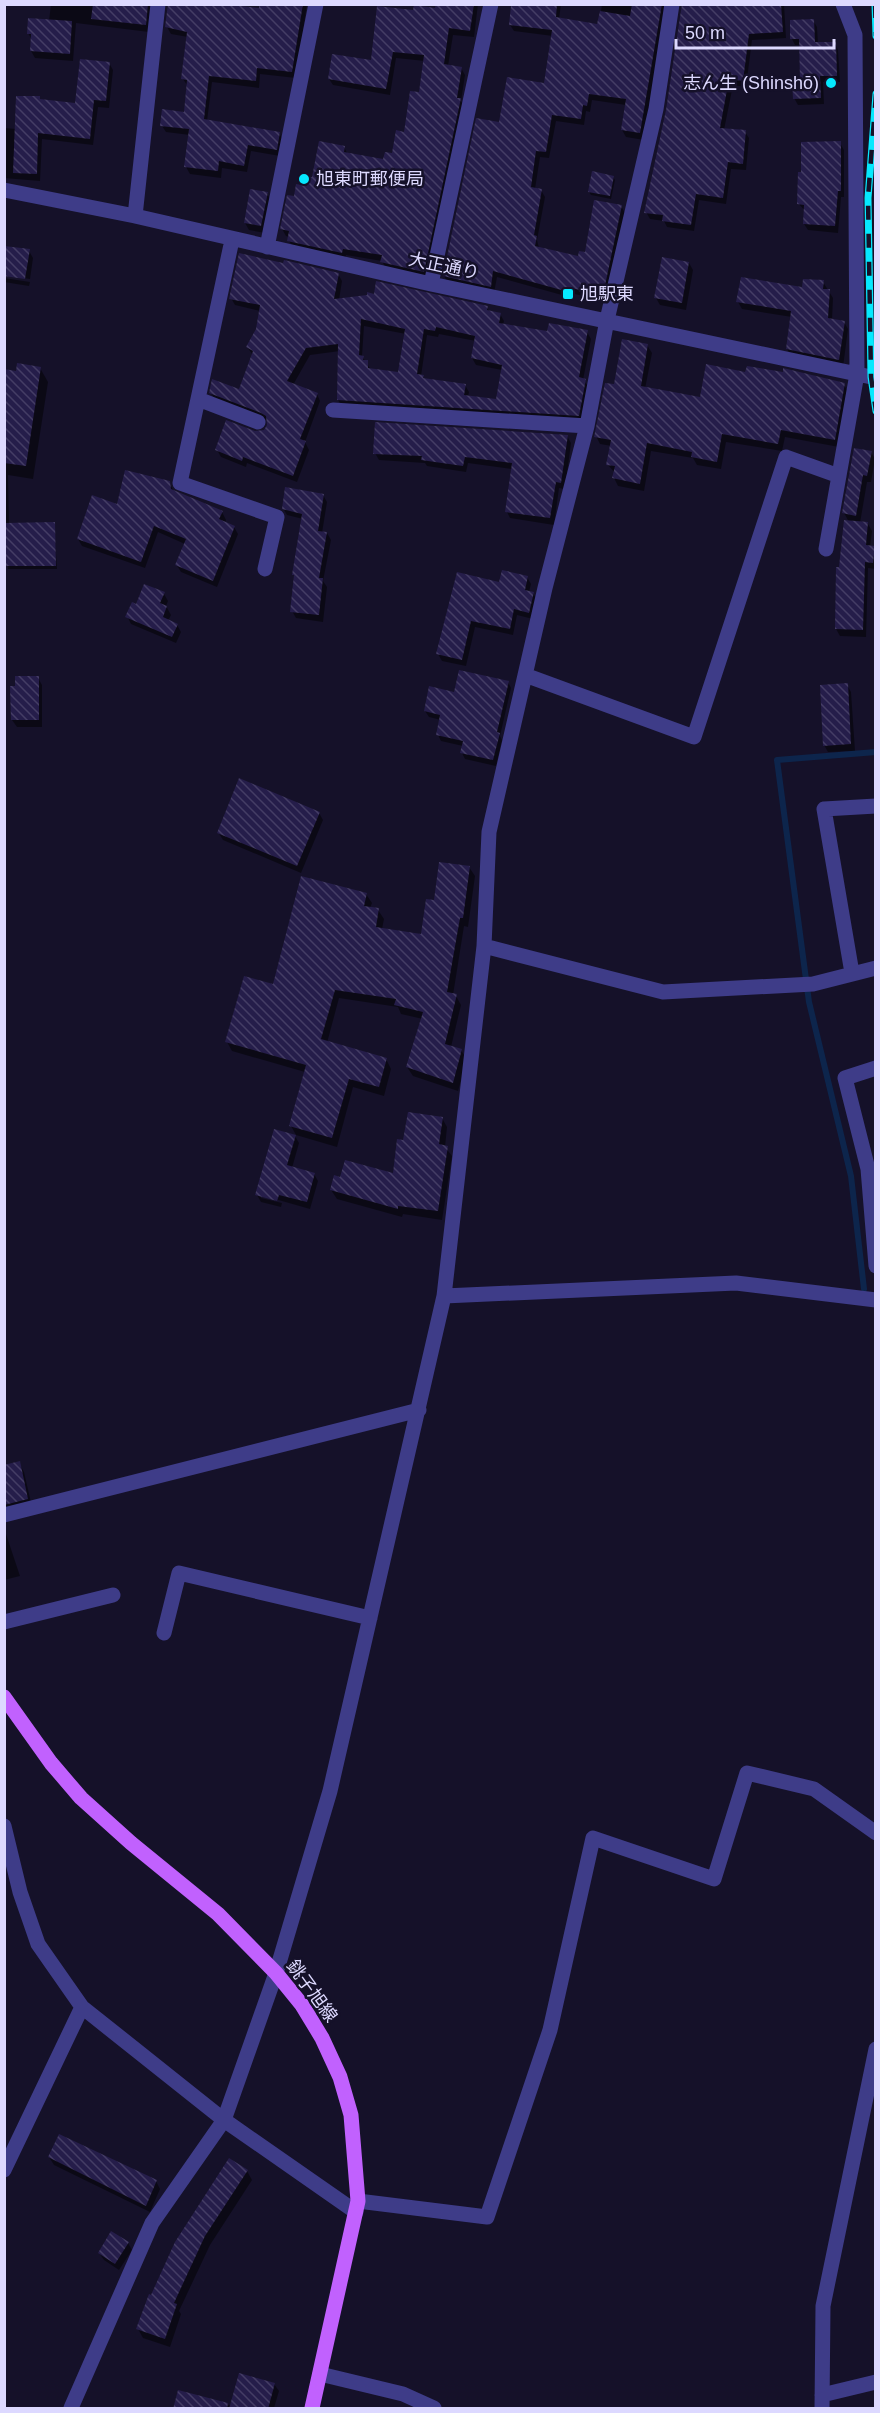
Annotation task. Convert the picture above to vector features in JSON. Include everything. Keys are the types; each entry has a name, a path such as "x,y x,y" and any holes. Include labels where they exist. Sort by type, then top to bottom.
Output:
{"main road":[{"name":"銚子旭線","path":"4,1697 51,1763 81,1798 131,1843 218,1914 276,1973 302,2006 322,2038 340,2077 351,2115 357,2207 312,2409"}],"street":[{"path":"135,216 158,4"},
{"path":"267,247 316,4"},
{"path":"431,284 491,4"},
{"path":"71,2409 152,2223 224,2120 276,1973 330,1791 444,1296 484,946 489,832 586,426 607,320 656,109 672,4"},
{"path":"826,549 857,375 855,35 843,4"},
{"path":"4,179 5,190"},
{"name":"大正通り","path":"5,190 135,216 431,284 876,378"},
{"path":"232,240 180,483 277,517 265,569"},
{"path":"198,399 258,422"},
{"path":"333,410 586,426"},
{"path":"525,675 694,738 786,457 839,476"},
{"path":"852,973 824,809 876,806"},
{"path":"484,946 663,992 813,984 876,969"},
{"path":"876,1068 845,1078 868,1169 876,1266"},
{"path":"444,1296 736,1283 876,1300"},
{"path":"4,1515 419,1410"},
{"path":"164,1633 179,1573 369,1618"},
{"path":"4,1622 113,1595"},
{"path":"4,1826 20,1892 38,1944 82,2007 224,2120 357,2207 487,2217 550,2030 593,1838 714,1879 747,1773 814,1790 876,1833"},
{"path":"4,2170 82,2007"},
{"path":"876,2049 872,2082 823,2306 822,2402 876,2382"},
{"path":"320,2374 403,2394 434,2409"}],"building":[{"path":"93,4 148,4 146,25 91,19"},
{"path":"168,4 226,4 259,8 259,4 303,4 292,72 257,68 256,81 209,76 204,119 280,132 277,150 248,145 244,166 219,161 218,171 184,167 189,129 160,126 162,109 184,112 187,80 181,79 187,32 165,27"},
{"path":"436,4 474,4 470,31 449,28 444,64 462,67 457,98 461,98 424,272 380,262 382,255 343,249 342,253 287,241 289,231 280,229 287,195 294,196 296,184 307,186 309,177 312,177 319,141 345,146 344,152 383,159 385,152 392,153 396,130 404,132 410,91 419,92 424,55 393,52 386,89 328,79 332,54 371,60 377,6 413,10 414,5 435,8"},
{"path":"520,4 557,4 556,17 597,24 600,11 630,16 632,4 662,4 640,133 621,130 626,99 589,94 587,106 583,105 581,119 552,115 546,152 536,151 531,187 542,189 534,235 537,236 535,246 578,256 579,251 585,252 594,200 622,205 603,295 566,287 565,291 493,271 491,287 443,276 476,118 499,122 507,77 544,83 552,30 509,25 511,6 520,6"},
{"path":"682,4 781,4 783,32 749,34 743,81 729,79 720,128 746,130 743,164 728,162 723,198 696,194 691,225 662,221 663,215 644,213 666,110"},
{"path":"28,18 72,21 70,54 30,51 31,34 27,34"},
{"path":"814,19 815,42 836,42 837,76 820,76 821,98 793,99 792,80 800,80 799,39 790,39 790,20"},
{"path":"80,59 110,62 106,101 94,100 90,139 38,133 37,174 13,173 16,96 40,96 40,99 75,103"},
{"path":"841,141 841,191 838,191 835,226 803,224 804,205 797,204 798,172 801,172 801,142"},
{"path":"592,171 614,176 610,196 588,192"},
{"path":"250,189 268,192 261,226 244,223"},
{"path":"4,246 30,249 25,279 4,276"},
{"path":"239,253 283,263 284,260 339,273 334,299 367,295 367,292 374,294 376,281 488,306 487,310 501,313 499,323 547,331 549,323 588,330 579,377 586,379 579,416 337,400 338,344 306,348 287,381 318,393 300,439 306,441 293,476 243,457 242,461 215,450 226,420 255,431 264,430 267,425 266,416 209,393 212,379 239,389 253,351 246,347 256,329 260,305 229,299","holes":["361,319 405,329 398,372 368,368 368,360 363,360 364,356 359,355","436,327 475,336 471,358 502,365 496,399 464,395 466,384 423,378 424,375 417,374 424,329 435,331"]},
{"path":"662,257 689,262 682,303 654,298"},
{"path":"741,277 802,287 803,279 824,280 823,289 830,289 828,318 845,321 839,360 786,349 791,311 736,302"},
{"path":"622,339 648,344 641,386 700,397 706,364 745,372 747,366 783,372 783,368 845,383 835,440 781,430 778,444 722,434 717,462 691,457 692,452 647,443 640,484 612,478 615,466 606,465 611,440 594,437 605,383 614,384"},
{"path":"17,363 41,367 26,466 4,463 4,369 16,371"},
{"path":"375,422 568,435 561,483 556,482 550,518 505,512 512,463 465,457 463,466 421,460 422,456 373,454"},
{"path":"854,448 872,451 867,476 863,475 856,516 842,513"},
{"path":"125,470 170,481 171,489 223,511 219,519 235,526 213,581 175,565 186,539 154,526 141,562 77,539 92,495 117,504"},
{"path":"285,487 324,494 318,531 327,532 319,578 323,578 319,615 290,612 294,575 292,575 302,514 282,509"},
{"path":"844,520 868,522 866,545 875,546 873,563 865,562 863,630 835,629 836,567 839,567"},
{"path":"55,522 56,566 5,566 5,523"},
{"path":"502,570 528,576 525,590 534,592 529,613 514,609 510,629 471,621 462,660 436,654 457,572 499,582"},
{"path":"144,584 165,592 160,603 167,606 163,617 178,624 172,637 125,617 132,602 136,604"},
{"path":"459,670 509,681 493,760 460,753 463,741 436,735 440,715 424,711 429,686 454,692"},
{"path":"15,676 39,676 39,720 11,720 10,686 15,686"},
{"path":"848,683 851,744 823,746 820,685"},
{"path":"239,778 320,812 297,866 217,833"},
{"path":"439,862 470,866 463,918 460,918 447,992 457,994 445,1044 462,1049 453,1083 406,1067 423,1012 394,1005 396,999 335,990 321,1039 387,1058 379,1087 349,1079 332,1138 289,1126 306,1065 225,1042 244,976 273,984 301,876 367,893 364,906 379,908 376,927 421,934 426,899 434,900"},
{"path":"408,1112 443,1117 439,1144 448,1146 438,1211 398,1206 398,1209 330,1190 334,1175 340,1177 345,1160 393,1173 397,1139 403,1140"},
{"path":"274,1129 296,1135 287,1165 315,1173 307,1202 279,1195 277,1201 255,1195"},
{"path":"20,1461 28,1499 4,1505 4,1465"},
{"path":"59,2134 157,2180 146,2206 48,2157"},
{"path":"229,2158 248,2170 205,2236 174,2303 177,2304 165,2339 136,2329 149,2294 151,2295 175,2242"},
{"path":"111,2231 129,2242 115,2264 98,2253"},
{"path":"239,2373 275,2383 268,2409 229,2409"},
{"path":"178,2390 228,2403 227,2409 173,2409"}],"waterway":[{"path":"864,1289 851,1176 809,1002 777,760 876,752"}],"railway":[{"path":"875,4 876,36"},
{"path":"876,94 868,198 871,377 876,411"}],"place":[{"name":"志ん生 (Shinshō)","path":"831,83"},
{"name":"旭東町郵便局","path":"304,179"},
{"name":"旭駅東","path":"568,294"}]}
